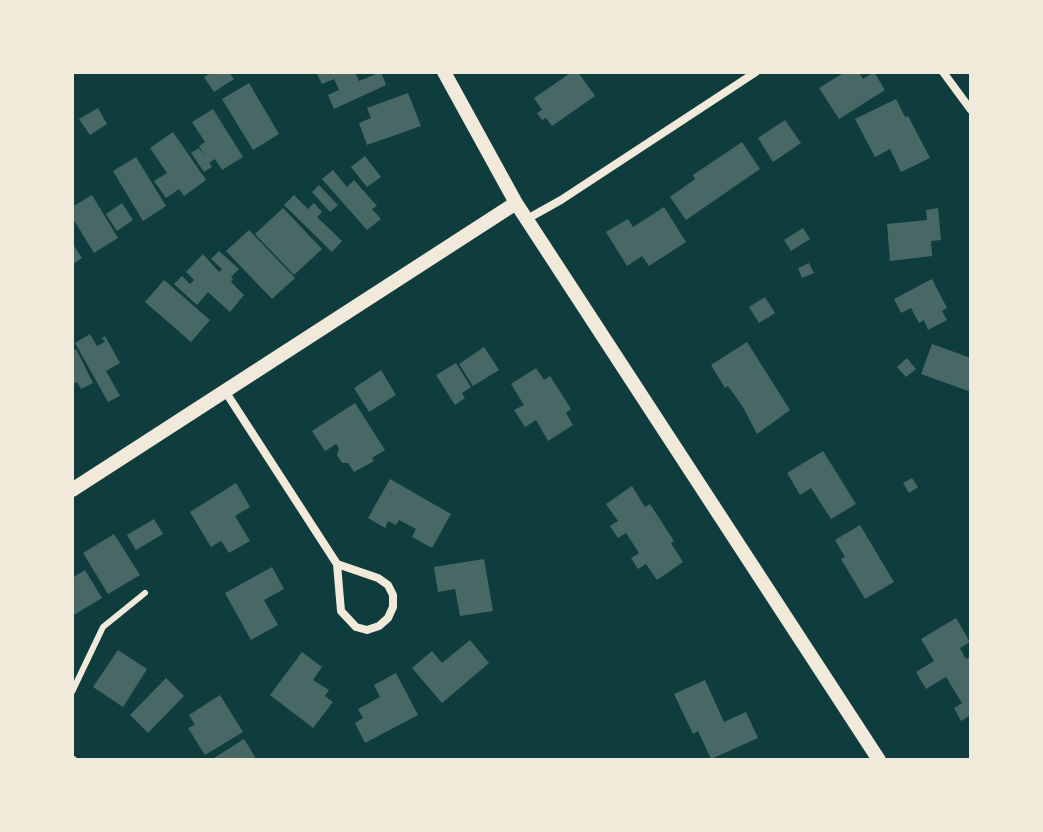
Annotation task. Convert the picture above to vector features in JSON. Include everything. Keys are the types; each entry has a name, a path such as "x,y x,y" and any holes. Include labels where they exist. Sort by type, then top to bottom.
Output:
{"street":[{"path":"444,72 516,203 879,760"},
{"path":"527,219 756,72"},
{"path":"943,72 971,110"},
{"path":"72,490 516,203"},
{"path":"224,390 337,564 341,611 356,627 367,630 379,626 388,618 393,607 393,595 388,585 378,578 337,564"}],"lane":[{"path":"72,692 103,627 145,593"}],"building":[{"path":"213,72 229,72 234,79 214,92 204,77"},
{"path":"316,72 355,72 359,81 381,72 386,85 334,109 328,95 339,90 334,79 322,84"},
{"path":"572,72 578,72 595,96 552,126 537,113 542,110 534,98"},
{"path":"845,72 859,72 863,79 874,72 885,90 839,119 819,88"},
{"path":"249,83 279,134 253,150 222,99"},
{"path":"408,93 421,126 367,145 359,123 371,118 367,108"},
{"path":"896,99 930,158 901,172 890,149 875,157 855,119"},
{"path":"98,108 107,124 90,135 79,119"},
{"path":"213,109 243,157 222,170 215,159 209,163 212,167 204,172 191,153 199,148 205,156 199,146 205,142 192,122"},
{"path":"785,120 801,143 773,162 758,138"},
{"path":"173,132 206,180 184,196 179,189 166,198 154,181 167,173 150,148"},
{"path":"742,142 760,169 686,220 670,197 695,179 693,175"},
{"path":"365,156 381,177 367,187 351,167"},
{"path":"136,157 166,206 143,221 113,171"},
{"path":"333,170 347,187 354,180 377,206 372,209 381,219 367,230 322,179"},
{"path":"319,185 338,205 330,212 312,192"},
{"path":"92,195 118,238 94,253 72,217 72,207"},
{"path":"294,195 308,209 314,203 322,212 317,217 342,241 332,252 284,205"},
{"path":"122,203 133,220 117,231 106,214"},
{"path":"664,207 686,242 649,266 642,256 627,266 606,232 628,219 633,227"},
{"path":"283,208 322,249 294,275 255,234"},
{"path":"938,208 941,240 931,241 932,256 890,261 887,224 927,220 926,210"},
{"path":"803,228 810,239 791,251 784,240"},
{"path":"249,230 295,278 272,299 226,251"},
{"path":"72,243 82,258 72,265"},
{"path":"219,251 239,269 231,277 231,282 244,295 230,312 208,292 197,305 174,284 182,276 190,284 194,280 186,272 203,254 219,272 222,269 211,259"},
{"path":"809,263 814,273 802,278 798,268"},
{"path":"932,279 947,308 942,311 947,320 928,330 924,320 919,323 911,308 901,313 894,299"},
{"path":"164,280 210,320 191,342 145,302"},
{"path":"765,297 775,313 759,323 749,307"},
{"path":"90,334 97,346 105,342 102,338 105,336 120,363 106,371 120,396 108,402 75,343"},
{"path":"747,342 790,410 757,434 743,407 728,386 725,388 711,365"},
{"path":"932,344 971,358 971,392 921,374"},
{"path":"484,347 499,370 473,386 459,364"},
{"path":"76,349 93,383 81,389 77,382 72,385 72,351"},
{"path":"907,358 916,369 906,377 897,367"},
{"path":"456,363 471,387 462,393 465,398 455,405 436,375"},
{"path":"536,368 544,380 550,376 571,409 566,413 573,425 548,441 536,420 525,427 514,410 524,405 511,384"},
{"path":"381,370 396,395 369,412 354,388"},
{"path":"355,403 385,450 372,458 374,461 354,472 348,463 342,463 336,444 325,451 312,431"},
{"path":"823,451 856,504 831,519 811,488 800,495 787,473"},
{"path":"912,478 918,487 909,493 903,483"},
{"path":"390,479 451,514 432,548 412,537 416,529 399,520 396,525 388,521 385,528 368,518"},
{"path":"236,483 250,507 235,516 250,541 229,553 221,541 211,547 190,512"},
{"path":"632,486 645,507 650,504 674,541 671,543 683,562 657,580 646,564 638,569 631,558 639,553 626,533 618,538 610,526 618,521 606,504"},
{"path":"154,519 163,534 136,550 127,535"},
{"path":"860,525 894,582 865,599 841,559 845,557 835,540"},
{"path":"114,534 140,575 108,594 83,553"},
{"path":"484,559 493,611 460,616 455,589 438,592 434,567"},
{"path":"272,567 284,589 264,600 278,625 251,640 225,593"},
{"path":"85,570 102,598 72,616 72,578"},
{"path":"956,618 970,642 960,648 966,659 971,656 971,715 961,721 954,708 962,703 946,677 926,689 916,672 934,661 921,639"},
{"path":"470,640 489,663 442,703 412,668 432,651 442,663"},
{"path":"118,650 147,669 123,707 93,687"},
{"path":"302,652 322,667 313,680 329,690 325,696 333,702 313,728 270,695"},
{"path":"396,673 418,715 365,743 355,723 363,718 358,709 380,697 374,685"},
{"path":"166,678 184,696 148,733 130,715"},
{"path":"705,680 724,722 746,712 758,738 711,759 698,731 693,734 674,694"},
{"path":"220,695 243,732 205,755 188,728 195,725 189,715"},
{"path":"244,739 257,760 211,760"}]}
